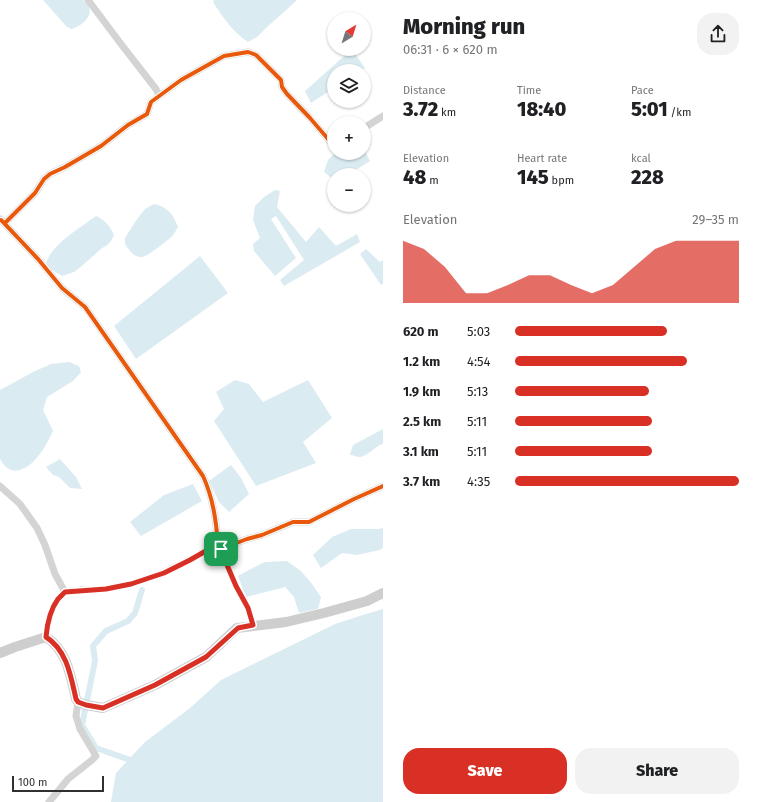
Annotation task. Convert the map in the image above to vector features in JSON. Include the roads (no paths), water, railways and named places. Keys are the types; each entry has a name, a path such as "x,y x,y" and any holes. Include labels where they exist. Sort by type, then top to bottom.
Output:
{"main road":[{"path":"0,653 46,637 56,645 68,666 76,699 80,703 103,708 162,682 206,657 238,628 286,622 324,613 367,601 383,593"}],"street":[{"path":"88,0 159,95"},
{"path":"253,625 248,608 236,586 219,546 214,506 204,476 85,307 62,288 38,259 2,221 35,193 44,179 50,174 101,146 128,124 147,114 151,102 159,95 181,80 224,56 248,52 256,55 281,80 282,87 287,94 327,138"},
{"path":"371,124 383,116"},
{"path":"0,486 20,504 36,528 45,545 55,574 65,592"},
{"path":"46,637 50,614 58,599 65,592 106,589 131,584 164,573 219,546 262,535 293,522 309,522 383,486"},
{"path":"49,802 68,779 96,756 80,729 76,716 80,703"}],"waterway":[{"path":"136,762 96,748 82,725 95,661 93,646 106,631 128,621 135,613 142,590"}]}
